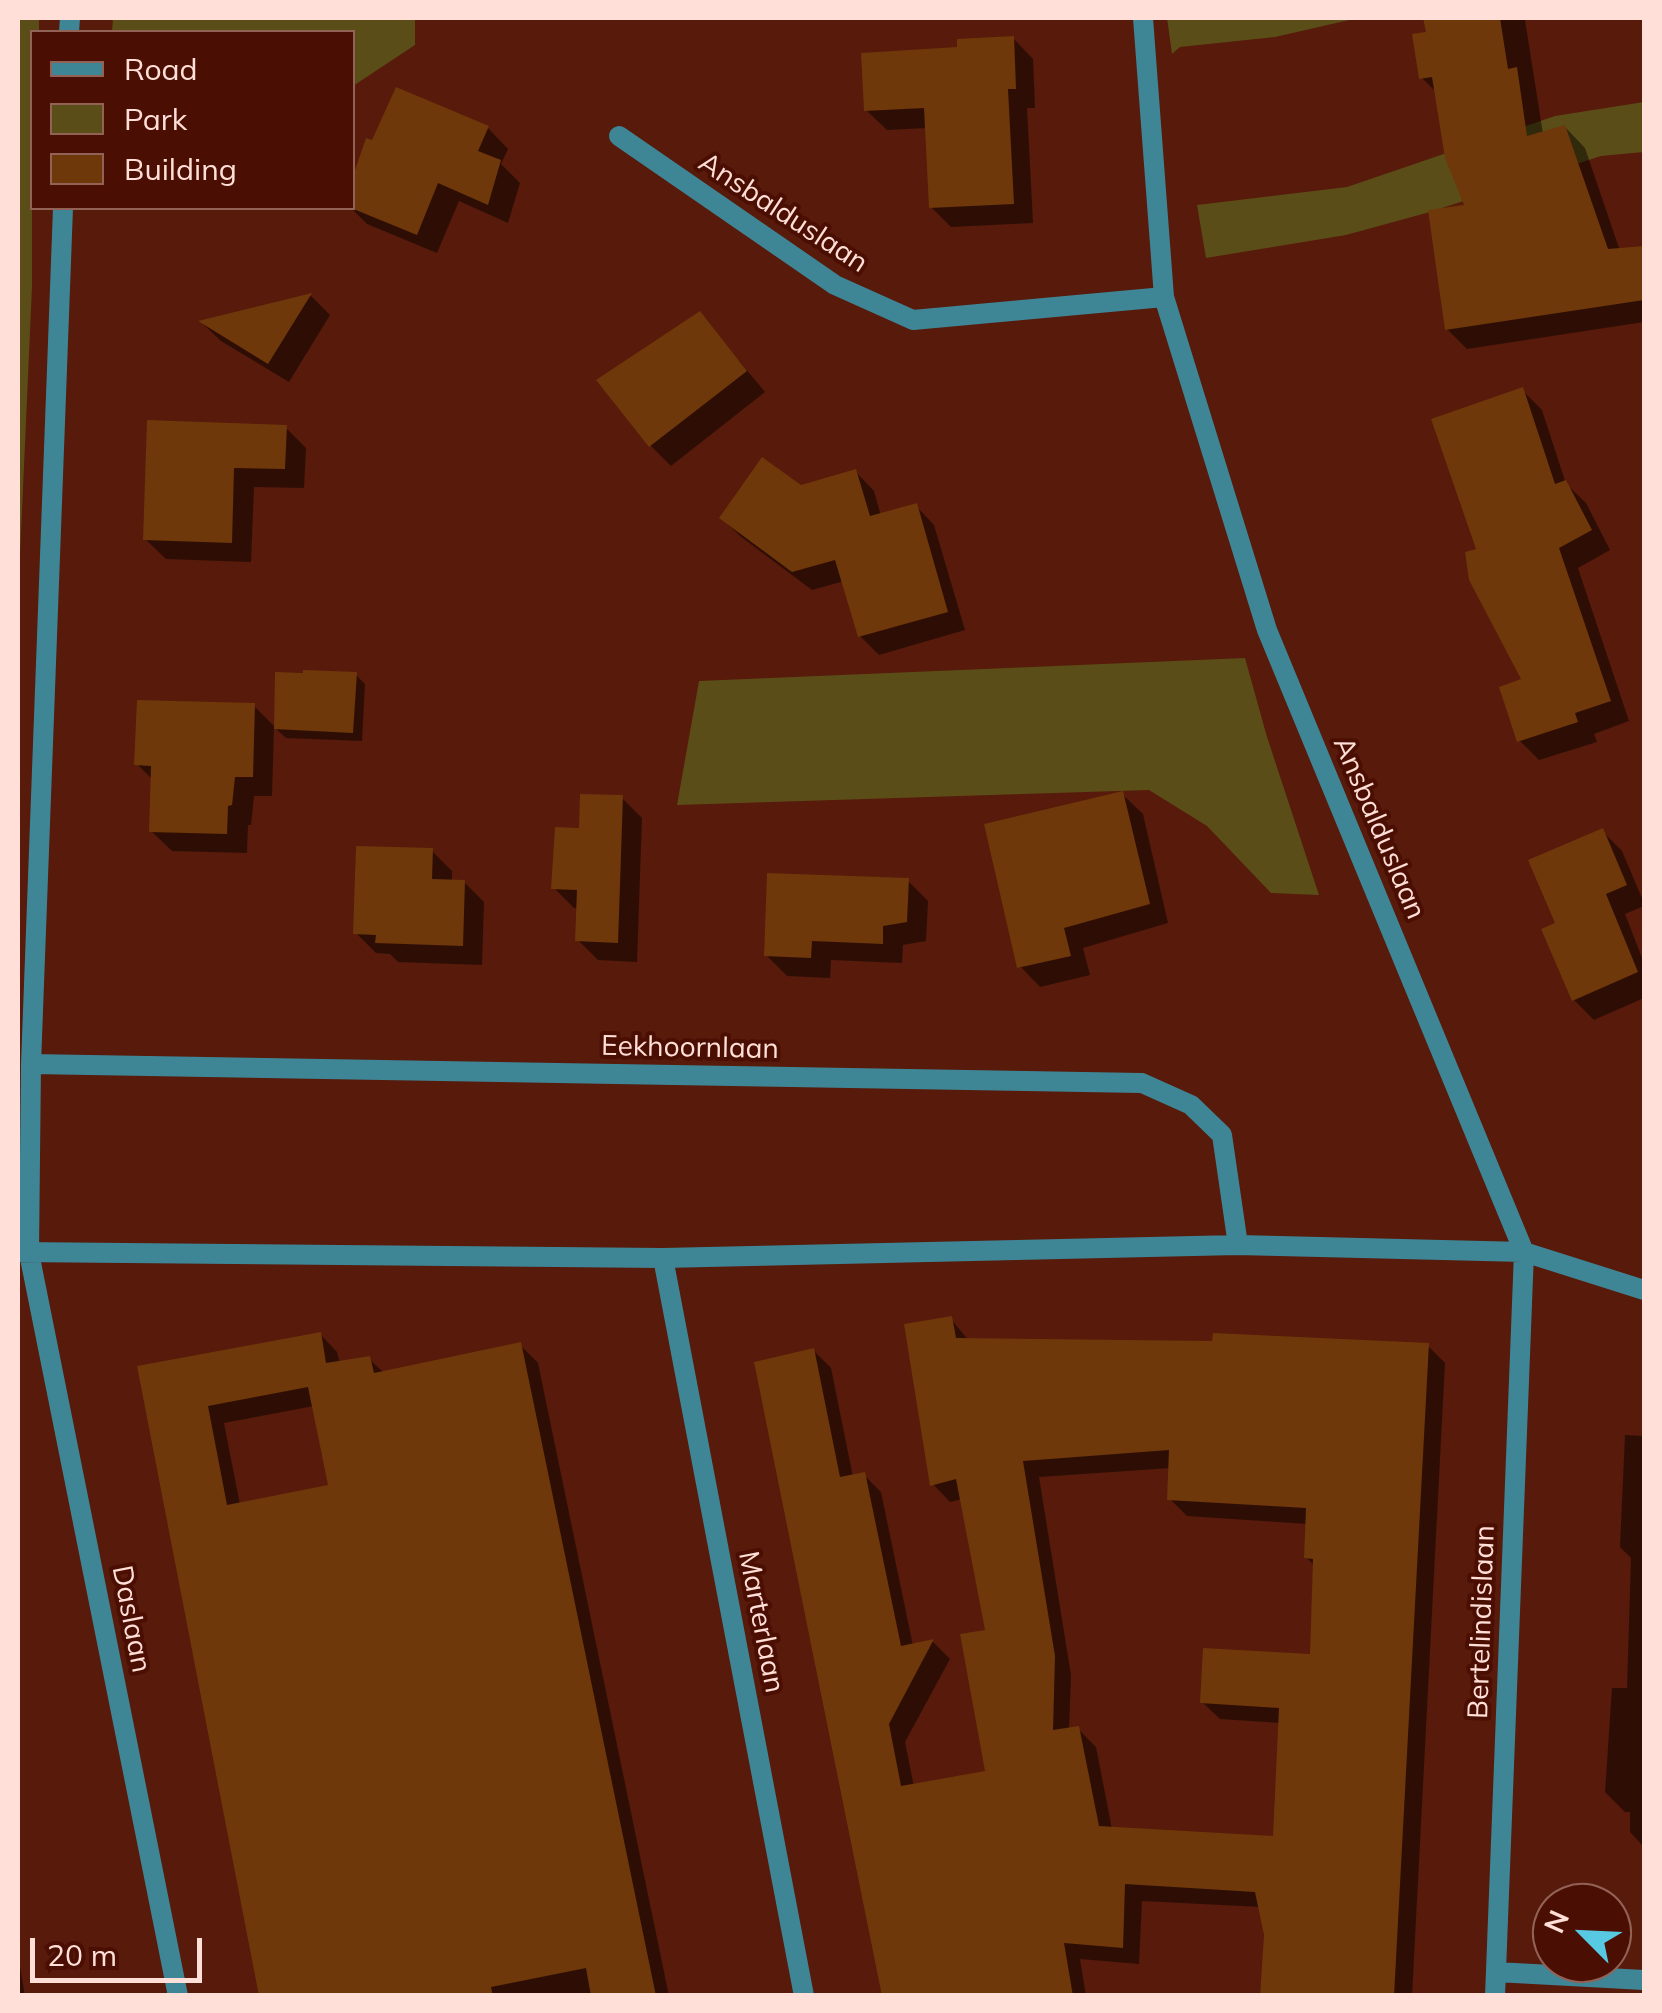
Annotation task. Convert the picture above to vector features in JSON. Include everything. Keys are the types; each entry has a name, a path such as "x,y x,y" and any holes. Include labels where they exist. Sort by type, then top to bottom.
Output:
{"street":[{"name":"Ansbalduslaan","path":"1142,18 1164,297 1267,630 1524,1252"},
{"name":"Ansbalduslaan","path":"618,136 835,285 914,320 1164,297"},
{"name":"Daslaan","path":"64,210 24,1252 178,1996"},
{"name":"Eekhoornlaan","path":"30,1064 1142,1083 1192,1106 1222,1136 1238,1245"},
{"path":"24,1252 663,1258 1238,1245 1524,1252 1644,1290"},
{"name":"Bertelindislaan","path":"1495,1996 1524,1252"},
{"name":"Marterlaan","path":"663,1258 804,1996"},
{"path":"1496,1972 1644,1980"}],"green space":[{"path":"18,18 39,18 39,30 30,30 32,287 18,600"},
{"path":"113,18 415,18 415,45 355,85 355,30 112,30"},
{"path":"1167,18 1358,18 1275,37 1180,47 1172,54"},
{"path":"1644,102 1644,152 1601,156 1346,235 1206,258 1197,205 1347,187 1555,116"},
{"path":"1245,658 1319,895 1271,893 1207,826 1149,790 677,805 699,681"}],"building":[{"path":"1423,18 1500,18 1508,69 1517,67 1527,136 1565,125 1608,249 1644,246 1644,300 1445,330 1428,210 1464,205 1445,158 1432,77 1419,79 1412,34 1426,32"},
{"path":"1014,36 1016,89 1008,89 1014,204 929,208 924,108 864,111 861,53 957,47 957,39"},
{"path":"396,87 489,126 478,151 501,160 488,205 438,183 417,235 355,210 355,170 366,138 372,140"},
{"path":"312,293 268,364 198,321"},
{"path":"700,311 747,371 649,447 596,380"},
{"path":"1523,387 1555,484 1566,480 1592,530 1559,548 1611,701 1575,713 1578,722 1517,742 1499,687 1521,679 1469,580 1465,552 1476,549 1431,419"},
{"path":"147,420 287,425 285,469 234,468 232,543 143,540"},
{"path":"762,457 801,485 856,469 870,516 917,503 948,612 858,637 835,560 792,572 719,518"},
{"path":"275,672 357,672 353,733 274,729"},
{"path":"137,700 255,703 253,777 235,777 227,834 149,832 151,766 134,765"},
{"path":"1123,791 1150,904 1064,928 1071,956 1017,968 984,824"},
{"path":"580,794 623,795 618,943 575,941 577,890 551,889 555,827 579,828"},
{"path":"1603,828 1627,885 1606,894 1638,972 1572,1001 1541,929 1555,923 1528,860"},
{"path":"356,846 433,848 432,879 465,880 463,946 375,943 376,935 353,934"},
{"path":"767,873 909,878 907,922 883,926 883,944 812,941 811,958 764,956"},
{"path":"952,1316 956,1338 1212,1341 1213,1333 1429,1343 1394,1996 1260,1996 1264,1935 1255,1892 1125,1884 1123,1948 1064,1943 1073,1996 882,1996 754,1362 814,1348 840,1477 865,1472 901,1646 934,1639 889,1724 901,1786 985,1771 960,1634 985,1630 956,1479 930,1486 904,1324","holes":["1169,1450 1167,1500 1306,1508 1304,1558 1313,1559 1310,1654 1203,1648 1200,1703 1279,1708 1273,1836 1099,1826 1079,1726 1053,1730 1055,1656 1023,1461"]},
{"path":"321,1332 326,1363 370,1356 374,1373 521,1342 656,1996 591,1996 586,1968 491,1987 493,1996 259,1996 137,1366","holes":["308,1387 328,1485 227,1505 208,1406"]}]}
